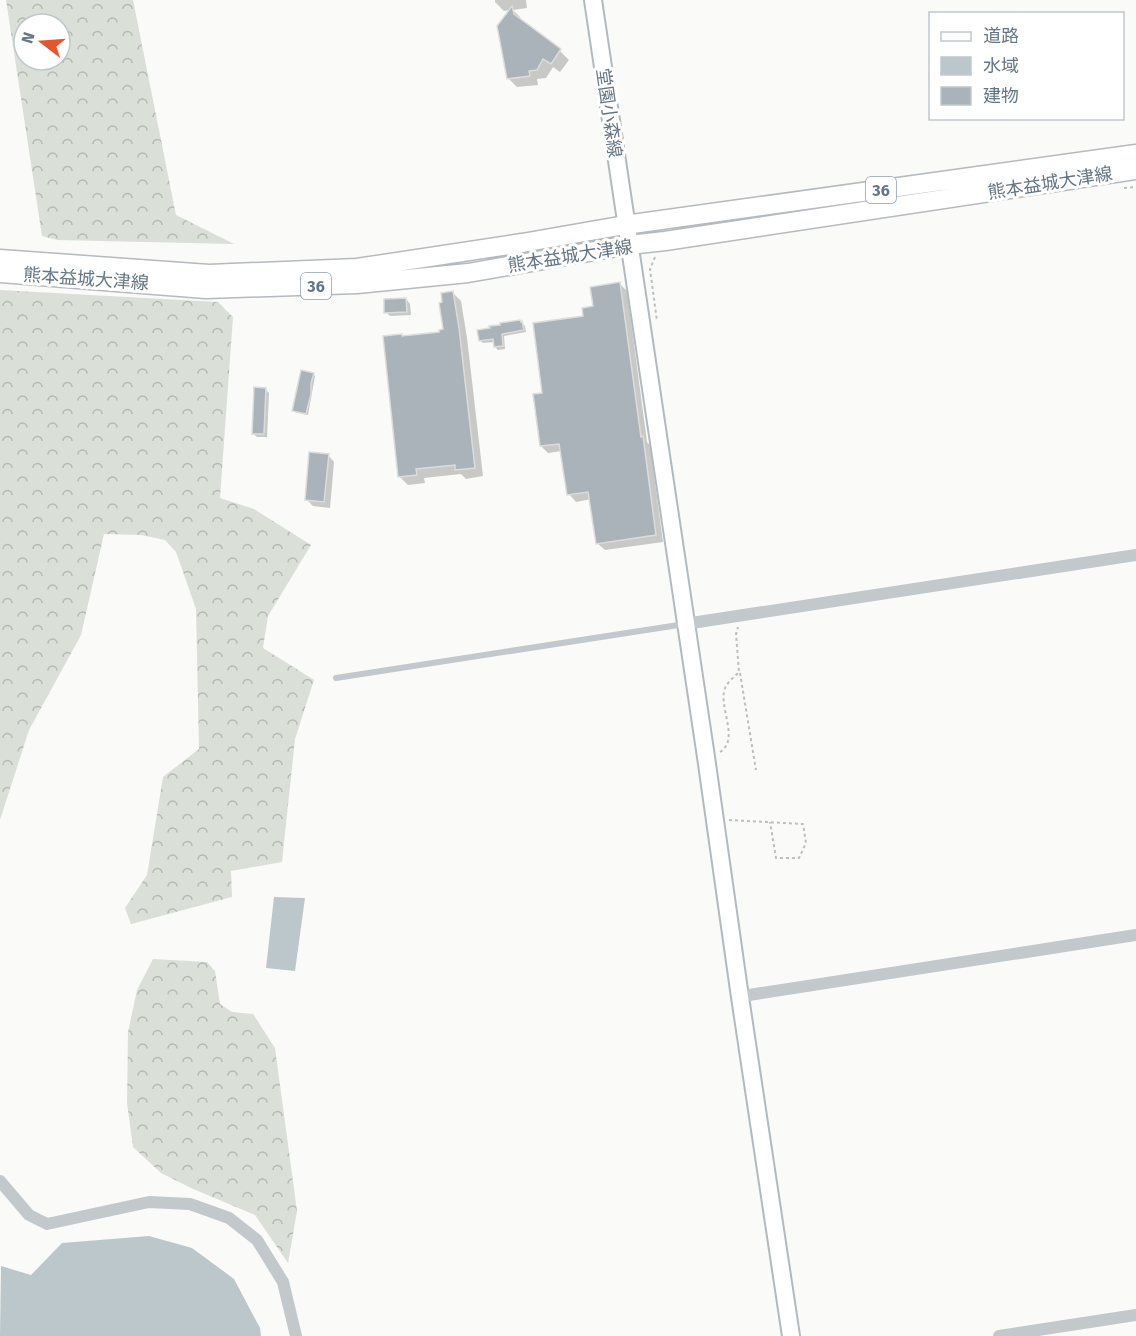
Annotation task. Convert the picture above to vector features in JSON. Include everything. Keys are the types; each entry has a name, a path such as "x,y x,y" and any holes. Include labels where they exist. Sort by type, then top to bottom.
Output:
{"main road":[{"name":"熊本益城大津線","path":"0,259 209,274 357,268 625,225 1136,154"},
{"name":"熊本益城大津線","path":"0,273 206,288 357,284 468,273 629,245 1136,170"}],"street":[{"name":"堂園小森線","path":"593,0 791,1336"},
{"path":"685,624 1136,555"},
{"path":"740,998 749,994 1136,935"},
{"path":"0,1181 29,1215 47,1224 149,1202 190,1204 229,1218 257,1240 283,1282 296,1336"},
{"path":"999,1336 1136,1315"}],"lane":[{"path":"336,678 685,624"}],"path":[{"path":"739,616 736,634 740,672 756,770"},
{"path":"706,757 723,750 727,744 729,734 723,695 725,687 740,672"},
{"path":"715,819 770,822 803,824 807,843 799,858 776,858 770,822"}],"green space":[{"path":"6,0 133,0 176,215 234,244 57,240 42,236 17,72 72,72 72,12 12,12 12,39"},
{"path":"0,290 218,302 233,317 220,498 254,509 311,545 268,616 263,648 314,680 295,739 282,862 231,871 232,897 131,924 125,908 147,875 163,777 199,749 196,609 176,552 165,540 141,535 104,534 81,635 29,730 0,820"},
{"path":"153,959 207,962 215,971 220,1004 232,1012 253,1014 275,1048 297,1211 288,1263 255,1215 161,1173 133,1147 127,1103 128,1032 137,990"}],"water":[{"path":"274,897 305,898 295,971 266,968"},
{"path":"149,1236 192,1248 234,1279 260,1328 261,1336 0,1336 1,1266 31,1275 62,1243"}],"building":[{"path":"512,6 514,14 561,49 551,64 543,59 537,70 529,71 530,76 507,79 497,26"},
{"path":"620,282 656,535 596,544 588,492 567,495 559,444 540,446 533,394 542,393 533,323 583,316 582,308 593,306 590,287"},
{"path":"453,291 475,468 455,470 455,465 416,469 417,475 398,477 383,336 439,332 443,329 439,303 442,302 441,293"},
{"path":"406,298 407,312 384,313 384,299"},
{"path":"520,320 524,330 502,334 503,346 494,347 493,339 479,341 477,330"},
{"path":"301,370 314,373 306,414 292,411"},
{"path":"254,387 266,388 264,434 252,434"},
{"path":"309,452 329,454 324,502 305,500"}]}
